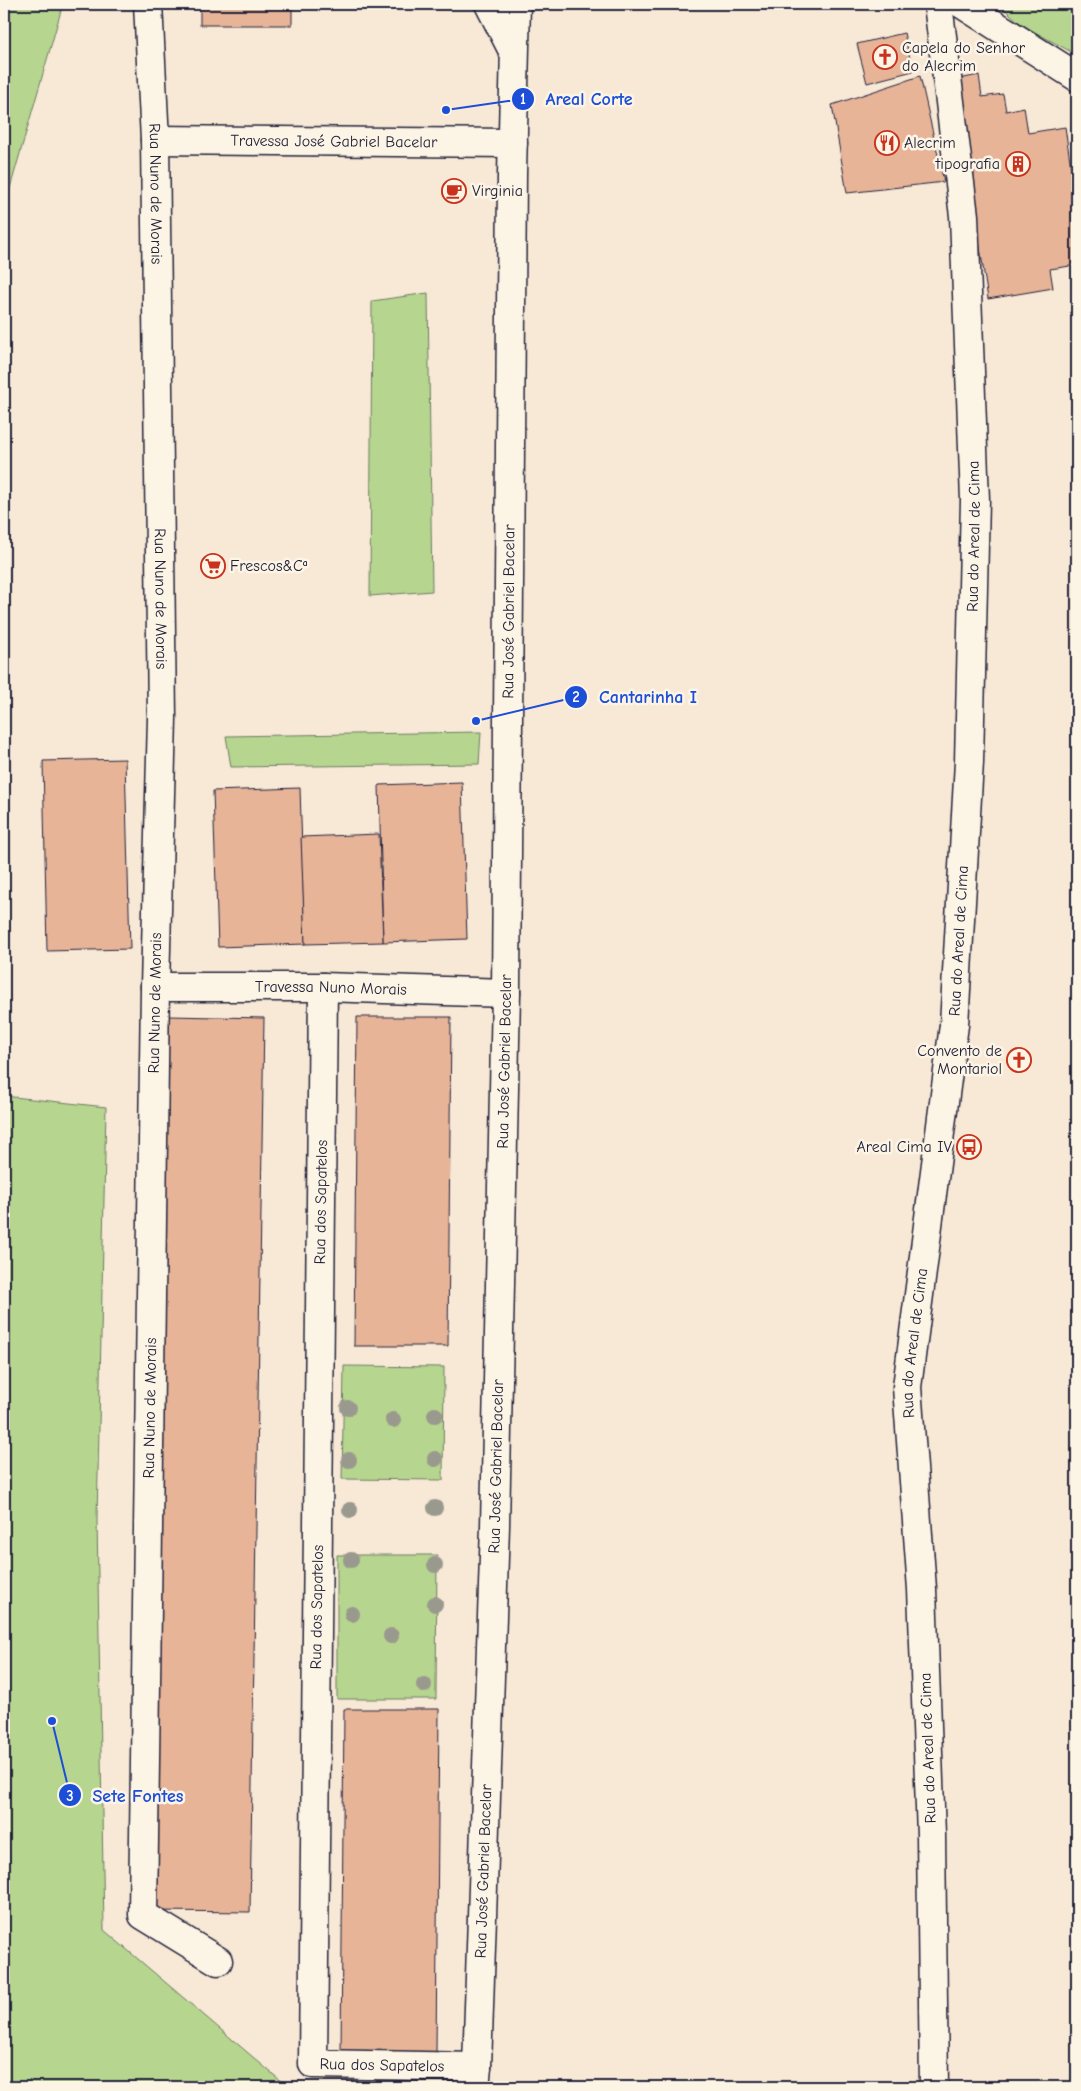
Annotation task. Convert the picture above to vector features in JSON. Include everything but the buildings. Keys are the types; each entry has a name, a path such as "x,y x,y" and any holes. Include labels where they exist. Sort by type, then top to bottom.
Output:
{"street":[{"name":"Rua Nuno de Morais","path":"148,4 155,140 162,718 155,987 142,1914 218,1961"},
{"name":"Rua José Gabriel Bacelar","path":"489,4 515,55"},
{"name":"Rua José Gabriel Bacelar","path":"476,2077 495,1526 506,993 513,143 516,4"},
{"name":"Rua do Areal de Cima","path":"934,2087 931,1835 922,1589 907,1387 954,1025 969,762 975,500 964,216 938,4"},
{"path":"962,4 1077,78"},
{"name":"Travessa José Gabriel Bacelar","path":"155,140 513,143"},
{"name":"Travessa Nuno Morais","path":"155,987 323,987 506,993"},
{"name":"Rua dos Sapatelos","path":"323,987 313,2064 476,2077"}],"green space":[{"path":"4,4 63,4 4,209"},
{"path":"999,4 1077,4 1077,55 1022,25"},
{"path":"428,293 432,591 370,596 372,301"},
{"path":"481,732 479,764 231,767 226,736"},
{"path":"4,1096 106,1107 97,1519 104,1930 288,2087 4,2087"},
{"path":"344,1366 444,1367 443,1480 342,1479"},
{"path":"337,1555 437,1555 436,1699 337,1699"}],"place":[{"name":"Capela do Senhor do Alecrim","path":"885,57"},
{"name":"Areal Corte","path":"446,110"},
{"name":"Alecrim","path":"887,143"},
{"name":"tipografia","path":"1018,164"},
{"name":"Virginia","path":"454,191"},
{"name":"Frescos&Cª","path":"213,566"},
{"name":"Cantarinha I","path":"476,721"},
{"name":"Convento de Montariol","path":"1019,1060"},
{"name":"Areal Cima IV","path":"969,1147"},
{"name":"Sete Fontes","path":"52,1721"}]}
